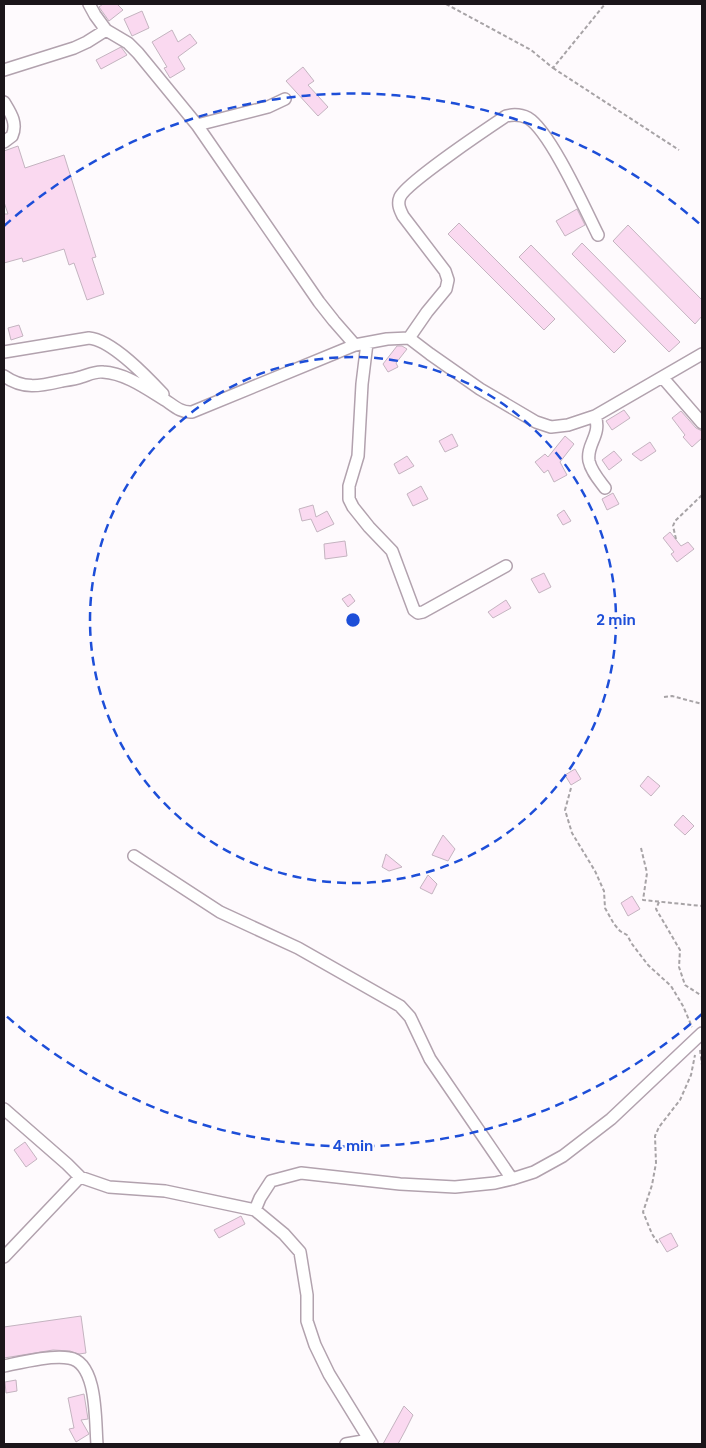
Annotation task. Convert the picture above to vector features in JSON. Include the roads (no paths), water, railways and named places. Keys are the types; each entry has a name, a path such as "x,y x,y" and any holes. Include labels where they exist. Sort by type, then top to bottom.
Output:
{"street":[{"path":"89,4 106,30 128,43 138,53 197,125 319,302 334,322 361,344 362,384 358,456 349,486 349,499 368,527 392,551 414,610 418,613 423,612 506,566"},
{"path":"4,70 74,48 88,42 106,30"},
{"path":"197,125 268,107 285,99"},
{"path":"4,102 14,119 12,136 4,142"},
{"path":"409,338 446,289 448,280 445,271 404,216 399,207 401,196 404,190 506,116 520,114 530,119 539,128 558,157 598,235"},
{"path":"4,352 89,338 97,339 107,344 144,374 179,410"},
{"path":"4,376 20,385 38,386 103,372 124,377 187,413 198,411 361,344 387,339 409,338 480,389 536,422 551,427 568,425 595,416 702,354"},
{"path":"663,378 702,423"},
{"path":"595,416 598,428 589,460 592,470 605,488"},
{"path":"134,856 220,912 298,948 400,1006 410,1017 430,1059 512,1180"},
{"path":"255,1210 271,1181 301,1173 400,1184 455,1187 512,1180 534,1172 563,1156 611,1119 700,1035"},
{"path":"4,1109 68,1164 80,1177 109,1187 164,1192 255,1210 284,1234 300,1252 307,1294 307,1321 315,1345 334,1382 370,1442 346,1444"},
{"path":"4,1257 80,1177"},
{"path":"4,1366 56,1358 70,1358 79,1361 85,1368 91,1382 97,1444"}]}
